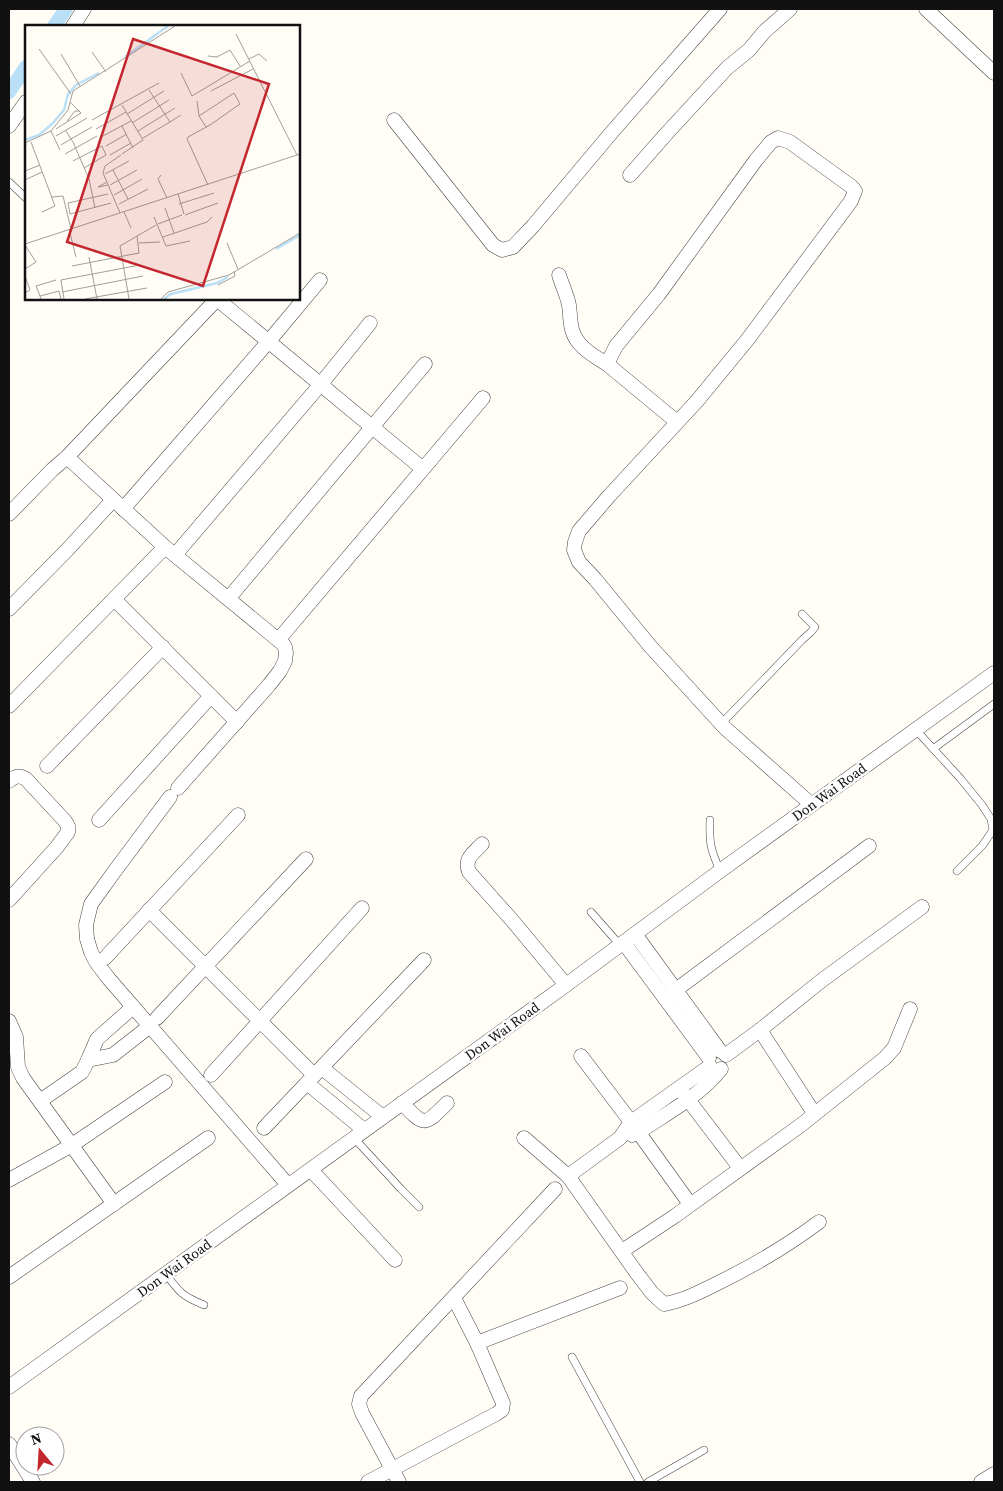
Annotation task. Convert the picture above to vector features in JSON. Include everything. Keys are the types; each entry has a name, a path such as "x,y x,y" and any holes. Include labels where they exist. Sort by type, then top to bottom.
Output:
{"street":[{"path":"74,25 84,9"},
{"path":"394,120 493,245 502,250 513,247 720,9"},
{"path":"630,175 727,68 749,50 764,32 790,9"},
{"path":"926,9 994,73"},
{"path":"9,126 25,103"},
{"path":"607,364 616,346 659,294 771,142 778,138 790,142 852,187 855,192 851,201 748,339 697,401 579,531 574,550 579,562 650,646 722,724 812,805"},
{"path":"559,275 566,294 571,328 578,342 589,353 607,364 677,422"},
{"path":"9,608 68,549 118,504 269,341 320,280"},
{"path":"9,514 52,470 67,458 216,300"},
{"path":"218,300 423,469"},
{"path":"9,706 114,599 170,551 320,384 370,323"},
{"path":"228,600 425,364"},
{"path":"278,639 483,398"},
{"path":"67,458 170,551 278,639 285,647 286,653 282,666 270,685 174,792 91,904 87,916 86,933 90,952 96,962 133,1007 154,1022 288,1185"},
{"path":"114,599 237,722"},
{"path":"47,766 163,647"},
{"name":"Don Wai Road","path":"9,1387 311,1170 994,673"},
{"path":"99,820 211,696"},
{"path":"9,781 14,776 26,779 65,820 68,826 68,832 57,847 9,900"},
{"path":"104,958 238,815"},
{"path":"482,844 468,860 469,872 566,985"},
{"path":"670,994 869,846"},
{"path":"88,1060 113,1055 154,1022 306,859"},
{"path":"717,1060 760,1030 821,981 922,907"},
{"path":"212,1075 362,908"},
{"path":"149,910 314,1076 359,1134"},
{"path":"568,1176 684,1093 714,1078 717,1060 670,994 626,941"},
{"path":"264,1128 424,960"},
{"path":"40,1101 82,1072 96,1039 133,1007"},
{"path":"622,1252 801,1124 885,1058 894,1048 910,1009"},
{"path":"9,1022 16,1037 18,1067 24,1078 114,1204"},
{"path":"760,1030 814,1113"},
{"path":"581,1056 690,1204"},
{"path":"314,1076 383,1117"},
{"path":"9,1180 72,1145 165,1082"},
{"path":"684,1093 740,1168"},
{"path":"402,1103 418,1120 424,1121 432,1118 447,1103"},
{"path":"9,1276 208,1138"},
{"path":"524,1138 568,1176 652,1293 664,1304 692,1296 741,1271 804,1234 820,1222"},
{"path":"311,1170 395,1260"},
{"path":"399,1482 362,1413 359,1404 361,1396 555,1189"},
{"path":"477,1343 620,1288"},
{"path":"368,1482 502,1410 503,1403 500,1394 454,1298"},
{"path":"9,1444 33,1482"},
{"path":"981,1482 994,1474"}],"lane":[{"path":"9,182 25,197"},
{"path":"722,724 815,627 802,614"},
{"path":"933,749 994,704"},
{"path":"916,730 960,778 991,819 993,830 982,846 957,871"},
{"path":"710,820 709,839 711,850 720,871"},
{"path":"591,912 626,941"},
{"path":"359,1134 401,1189 419,1207"},
{"path":"166,1274 180,1293 204,1305"},
{"path":"572,1357 640,1482"},
{"path":"648,1482 704,1450"}],"waterway":[{"path":"55,25 66,9"},
{"path":"9,92 25,68"}]}
